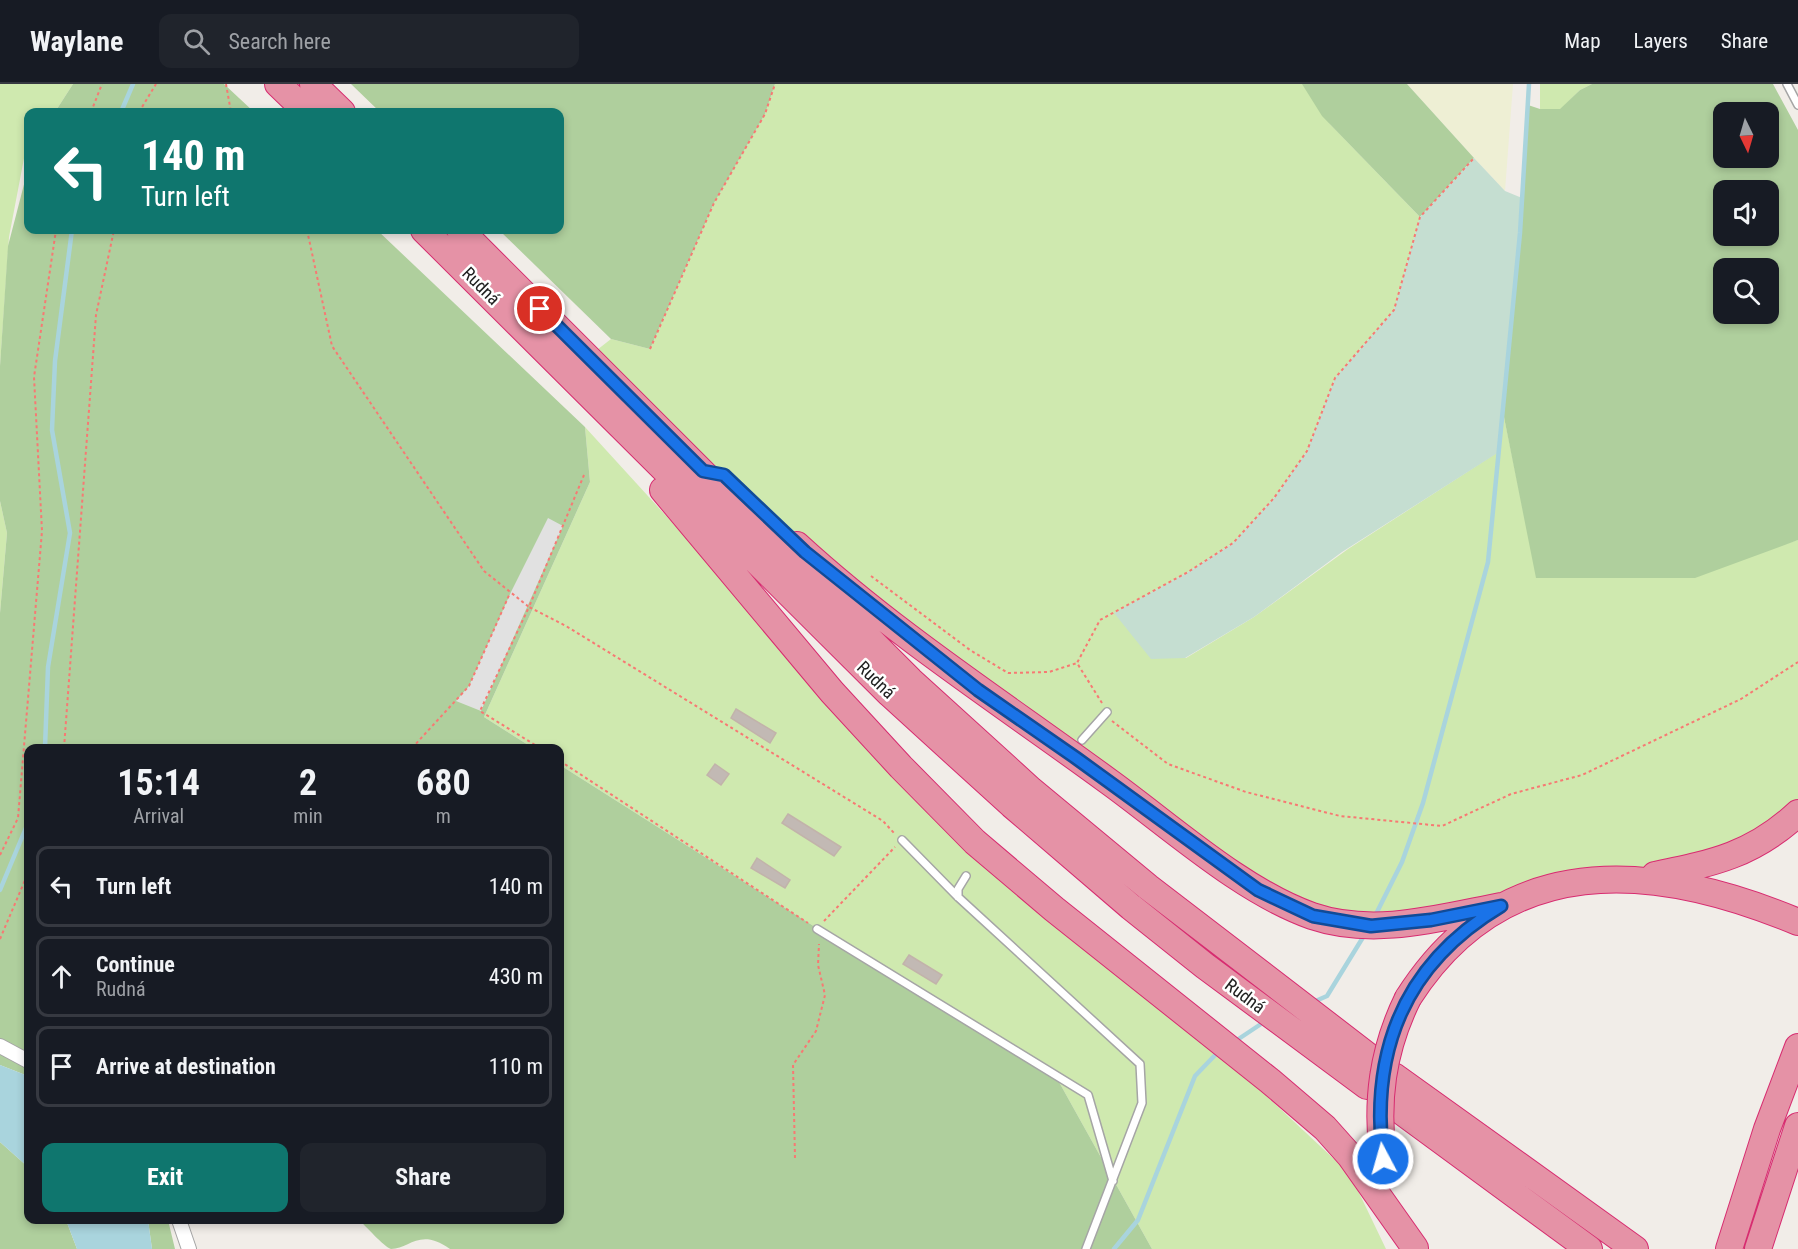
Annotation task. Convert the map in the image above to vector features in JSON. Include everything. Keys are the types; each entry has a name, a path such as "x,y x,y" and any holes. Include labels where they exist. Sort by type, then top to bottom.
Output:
{"highway":[{"path":"278,84 303,108"},
{"path":"313,84 338,108"},
{"name":"Rudná","path":"428,234 890,694 1012,806 1186,951 1367,1086"},
{"name":"Rudná","path":"464,234 910,680 1031,790 1148,887 1372,1059"},
{"path":"553,358 703,536 780,632 901,767 975,842 1325,1128 1350,1156 1415,1248"},
{"path":"703,471 724,475 805,552 978,690 1258,890 1313,916 1371,926 1431,920 1501,906 1552,888 1607,880 1634,879 1693,887 1798,922"},
{"path":"1634,879 1728,858 1771,837 1798,813"},
{"path":"1415,1248 1396,1206 1383,1159 1379,1117 1382,1071 1393,1031 1408,998 1425,972 1459,935 1501,906"},
{"path":"1729,1249 1767,1129 1798,1047"},
{"path":"1394,1076 1635,1249"},
{"path":"1390,1103 1590,1249"},
{"path":"1758,1249 1798,1126"}],"street":[{"path":"0,1047 24,1059"},
{"path":"180,1224 189,1249"}],"lane":[{"path":"1787,84 1798,105"},
{"path":"1082,741 1107,712"},
{"path":"902,840 958,897 1140,1064 1142,1103 1086,1249"},
{"path":"958,897 958,889 966,876"},
{"path":"817,929 1088,1095 1113,1181"}],"path":[{"path":"93,108 102,84"},
{"path":"142,108 156,84"},
{"path":"226,84 230,108"},
{"path":"650,349 714,202 765,114 775,84"},
{"path":"870,576 970,650 1008,673 1049,672 1077,663 1100,620 1179,578 1233,543 1274,498 1307,451 1335,378 1394,310 1419,217 1474,158"},
{"path":"24,744 42,531 34,377 55,234"},
{"path":"64,744 96,315 113,234"},
{"path":"308,234 332,346 484,571 529,607 566,626 883,821 902,840 817,929 564,764"},
{"path":"534,744 480,711 529,607 584,475"},
{"path":"416,744 469,686 510,592"},
{"path":"1077,663 1112,721 1168,764 1246,792 1340,816 1442,826 1511,794 1582,775 1741,699 1798,662"},
{"path":"0,855 18,819 24,747"},
{"path":"0,939 24,882"},
{"path":"795,1158 793,1065 816,1031 825,995 818,965 817,948 821,941"}],"green space":[{"path":"0,84 73,84 58,108 24,108 24,158 9,237 0,366"},
{"path":"73,84 224,84 250,108 58,108"},
{"path":"351,84 775,84 765,114 714,203 650,349 611,339 503,234 564,234 564,108 376,108"},
{"path":"775,84 1304,84 1330,124 1420,217 1394,310 1335,378 1307,451 1274,498 1233,543 1188,572 1115,613 1186,658 1254,617 1348,549 1498,452 1503,412 1537,577 1772,548 1798,540 1798,813 1748,849 1397,925 1284,904 805,552 724,475 703,471 588,357 611,339 650,349 714,203 765,114"},
{"path":"1302,84 1407,84 1474,158 1420,217 1322,116"},
{"path":"1407,84 1513,84 1505,191 1474,158"},
{"path":"1540,84 1592,84 1580,90 1560,110 1540,109"},
{"path":"1592,84 1773,84 1798,130 1798,540 1695,578 1536,578 1503,412 1520,233 1528,105 1540,109 1560,109 1580,90"},
{"path":"1474,158 1505,191 1522,198 1499,452 1342,552 1254,617 1185,658 1151,659 1114,613 1188,572 1233,543 1274,498 1307,451 1335,378 1394,310 1420,217"},
{"path":"24,184 24,234 381,234 585,427 590,482 484,717 527,744 24,744 24,1074 0,1065 0,613 7,533 0,501 0,366 8,246"},
{"path":"585,427 982,862 1243,1074 1350,1174 1386,1249 1152,1249 1059,1082 564,768 564,744 527,744 484,717 590,482"},
{"path":"0,501 7,533 0,613"},
{"path":"564,768 1059,1082 1152,1249 450,1249 440,1243 423,1239 391,1249 363,1224 564,1224"},
{"path":"0,1142 24,1163 24,1224 68,1224 77,1249 0,1249"},
{"path":"149,1224 169,1224 175,1249 152,1249"}],"shaded area":[{"path":"548,518 563,526 481,711 456,701 469,686 511,592"}],"water":[{"path":"0,1065 24,1074 24,1163 0,1142"},
{"path":"68,1224 149,1224 152,1249 77,1249"}],"building":[{"path":"736,709 776,733 770,743 731,718"},
{"path":"715,764 729,774 721,785 707,775"},
{"path":"788,814 841,847 834,856 782,823"},
{"path":"757,858 790,880 785,888 751,868"},
{"path":"909,955 942,975 936,984 903,964"}],"waterway":[{"path":"123,108 133,84"},
{"path":"1375,916 1402,862 1423,803 1488,562 1520,233 1529,84"},
{"path":"45,744 48,667 70,533 52,430 55,361 71,234"},
{"path":"0,890 24,833"},
{"path":"1311,1003 1327,996 1365,934"},
{"path":"1234,1042 1264,1022"},
{"path":"1114,1249 1138,1220 1195,1076 1219,1051"}],"route":[{"path":"540,309 703,471 724,475 805,552 978,690 1258,890 1313,916 1371,926 1431,920 1501,906 1459,935 1440,953 1408,998 1393,1031 1382,1071 1379,1117 1383,1159"}]}
